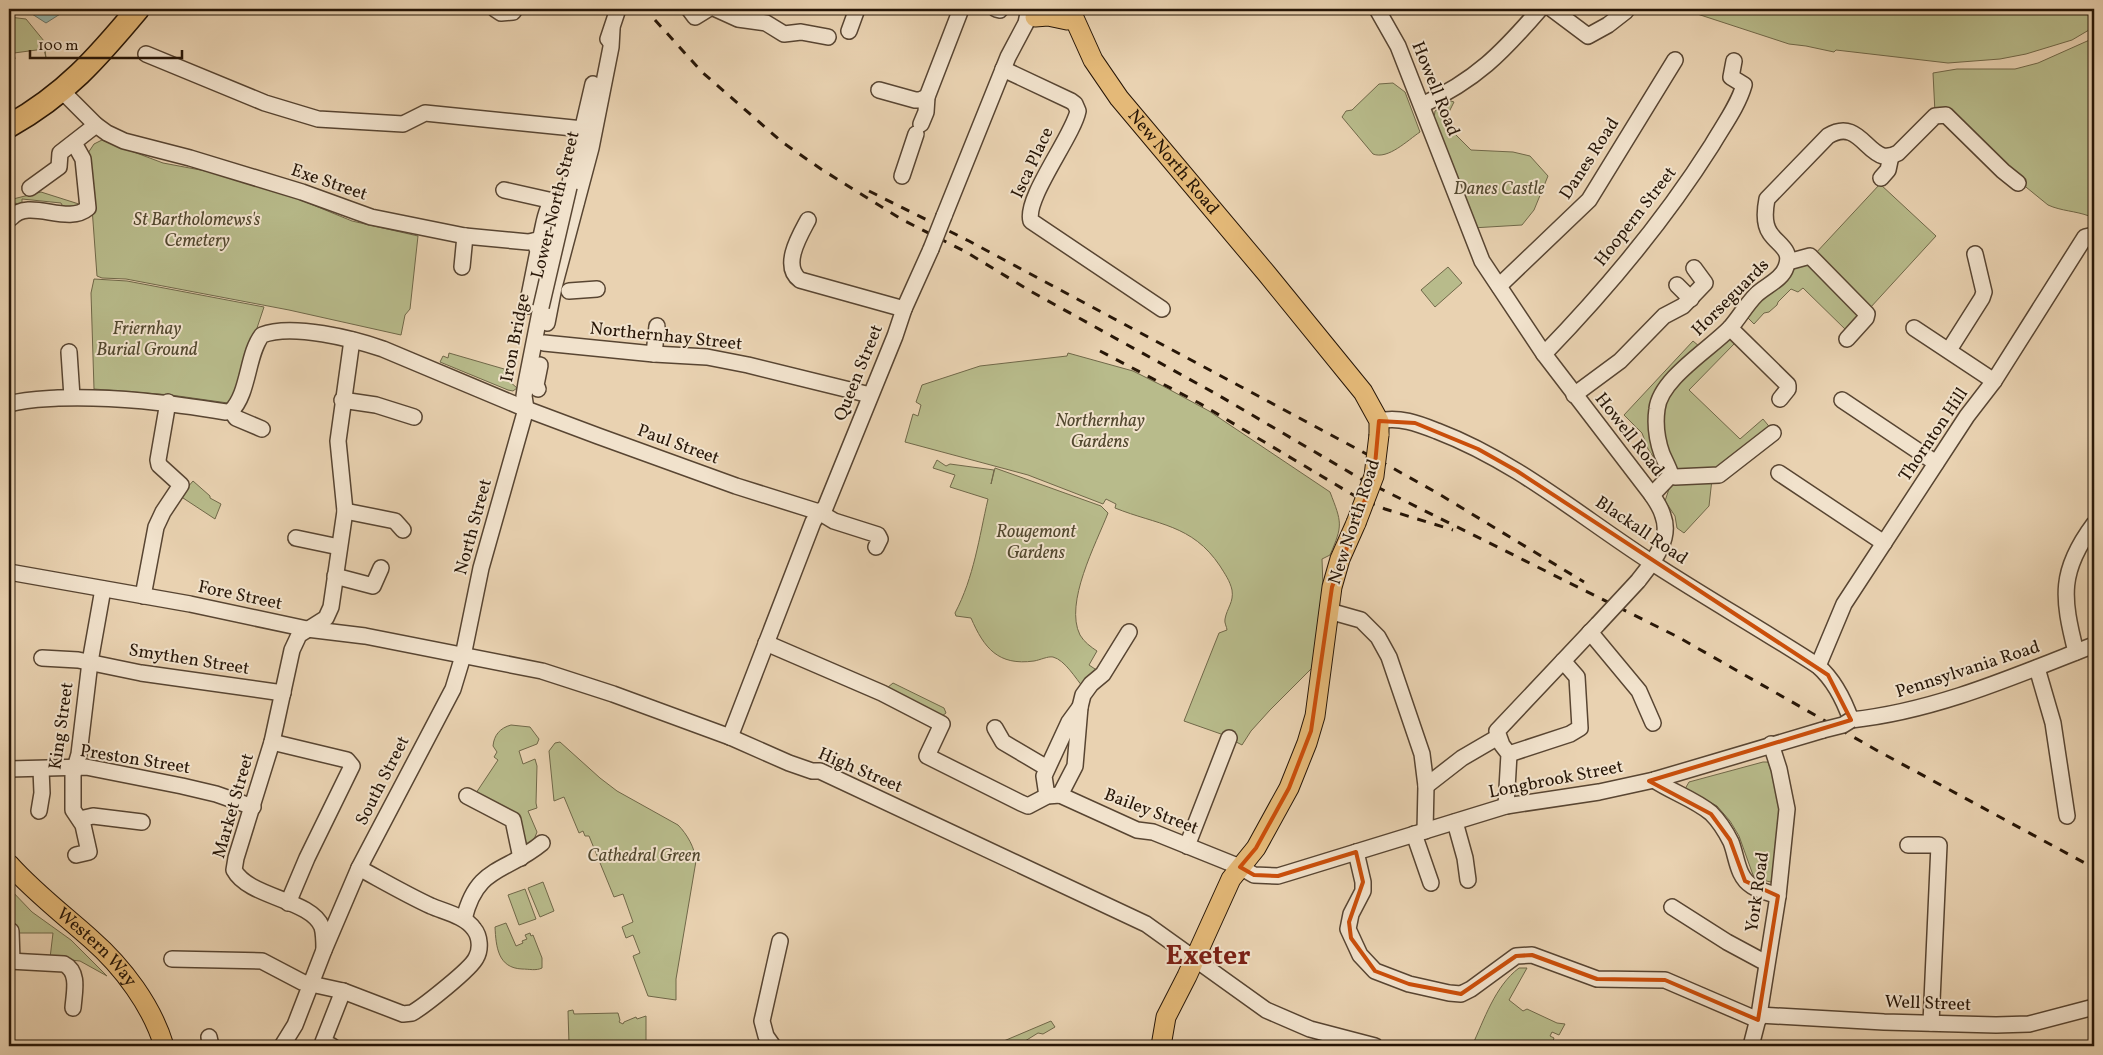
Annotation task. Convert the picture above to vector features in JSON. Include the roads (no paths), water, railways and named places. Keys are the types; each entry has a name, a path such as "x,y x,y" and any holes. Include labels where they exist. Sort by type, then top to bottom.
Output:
{"highway":[{"path":"9,126 62,91 110,43 138,9"}],"main road":[{"name":"New North Road","path":"1033,14 1048,16 1065,12 1082,36 1093,60 1119,98 1363,392 1379,428 1374,476 1336,572 1311,731 1288,788 1256,848 1231,878 1166,1017 1161,1046"},
{"name":"Western Way","path":"9,864 41,897 93,940 111,958 145,1005 164,1046"}],"street":[{"path":"495,9 501,14 513,12 515,9"},
{"path":"612,30 618,9"},
{"path":"689,9 695,16 708,9"},
{"path":"716,9 738,19 766,23 784,34 801,32 828,37"},
{"path":"849,31 857,9"},
{"path":"902,176 918,129 926,112 927,97 961,9"},
{"name":"Howell Road","path":"1377,9 1398,46 1482,261 1544,354 1652,495 1664,516 1665,529 1658,554 1638,581 1498,734 1462,758 1426,786"},
{"path":"1422,105 1455,88 1485,67 1516,38 1540,9"},
{"path":"1552,9 1588,36 1608,25 1626,11"},
{"name":"Queen Street","path":"730,736 813,522 819,512 825,508 870,395 896,336 904,309 931,249 1003,69 1033,14"},
{"name":"Iron Bridge","path":"526,409 524,396 534,306 569,187 593,87 612,30"},
{"name":"Lower North Street","path":"538,388 536,384 544,343 561,289 576,204 591,148 611,47 612,30"},
{"path":"146,54 265,103 318,119 403,124 425,113 583,130"},
{"name":"Danes Road","path":"1499,286 1589,200 1675,60"},
{"name":"Hoopern Street","path":"1544,354 1577,320 1665,216 1718,135 1744,85 1731,77 1734,61"},
{"name":"Isca Place","path":"1003,69 1071,101 1077,106 1078,111 1035,199 1030,215 1032,221 1036,226 1162,309"},
{"path":"879,90 915,100 927,97"},
{"name":"Exe Street","path":"62,91 96,125 124,141 190,158 302,192 371,217 465,236 534,241"},
{"path":"1882,178 1888,170 1891,156 1898,153 1935,116 1946,115 2003,171 2018,183"},
{"path":"30,188 59,167 60,153 96,125"},
{"name":"Horseguards","path":"1671,475 1662,453 1656,424 1660,397 1672,380 1730,328 1756,295 1785,270 1788,262 1786,250 1767,227 1766,207 1769,195 1822,142 1834,133 1846,132 1860,137 1880,154 1891,156"},
{"path":"11,218 21,210 76,214 88,208 82,159 74,143"},
{"path":"504,190 553,201 559,199 576,204"},
{"path":"534,306 538,252 534,241 541,236 549,206 553,201"},
{"path":"808,220 793,253 792,265 796,277 800,280 904,309"},
{"name":"Thornton Hill","path":"1818,666 1844,604 1967,416 1994,381 2085,237 2094,235"},
{"path":"462,267 465,236"},
{"path":"1949,350 1982,298 1982,284 1975,254"},
{"path":"1788,262 1810,256 1867,314 1866,318 1848,339"},
{"path":"1574,395 1620,361 1664,316 1678,310 1691,298 1705,283 1704,278 1694,268"},
{"path":"1677,285 1691,298"},
{"path":"561,289 597,289"},
{"path":"654,354 657,326"},
{"path":"1730,328 1788,385 1788,389 1780,399"},
{"path":"1914,328 1994,381"},
{"name":"Paul Street","path":"231,411 234,409 246,379 257,341 262,335 289,330 352,340 407,357 526,409 736,486 819,512 834,521 878,535 880,539 876,547"},
{"name":"Market Street","path":"332,923 319,921 305,910 241,881 234,870 272,742 296,639 307,629 326,618 331,607 345,511 338,442 342,400 352,340"},
{"name":"Northernhay Street","path":"544,343 654,354 707,357 748,365 870,395"},
{"path":"69,352 72,397"},
{"path":"9,404 37,399 72,397 168,402 226,412 231,411 236,418 262,429"},
{"path":"342,400 376,405 409,418"},
{"path":"1842,400 1936,463"},
{"path":"143,596 156,527 163,512 181,486 159,465 158,460 168,402"},
{"name":"North Street","path":"463,656 481,568 526,409"},
{"name":"Blackall Road","path":"1379,428 1392,420 1415,423 1478,449 1517,471 1652,563 1818,666 1828,675 1837,688 1851,720"},
{"path":"1652,495 1671,475 1719,475 1773,433"},
{"path":"1779,473 1884,543"},
{"path":"345,511 395,521 403,530"},
{"path":"2076,652 2068,613 2067,576 2074,555 2094,524"},
{"path":"296,538 339,547"},
{"path":"335,576 373,586 381,568"},
{"name":"Fore Street","path":"9,572 199,606 307,629 365,636 463,656"},
{"name":"King Street","path":"76,855 89,852 85,832 80,819 75,815 73,776 76,768 90,662 103,589"},
{"path":"1329,611 1361,620 1385,646 1422,754 1426,786 1419,833 1432,883"},
{"path":"1594,628 1639,691 1653,723"},
{"path":"766,643 825,667 942,724 926,756 1028,806 1054,795 1075,766 1080,707 1083,695 1091,684 1103,674 1129,632"},
{"name":"Pennsylvania Road","path":"1851,720 1899,714 1957,697 2094,645"},
{"name":"High Street","path":"463,656 542,671 730,736 789,763 812,771 820,771 1022,864 1146,924 1266,1010 1310,1029 1375,1046"},
{"name":"South Street","path":"332,923 453,689 463,656"},
{"name":"Smythen Street","path":"42,658 90,662 141,673 284,693"},
{"path":"1509,754 1570,734 1580,728 1577,677 1564,661"},
{"path":"2037,668 2053,723 2067,816"},
{"path":"1054,795 1043,782 1047,768 1069,722 1080,707"},
{"name":"Longbrook Street","path":"1240,867 1254,875 1278,876 1506,806 1599,792 1654,780 1771,744 1843,725 1851,720"},
{"path":"995,728 1003,742 1047,768"},
{"path":"1498,734 1509,754 1506,806"},
{"path":"1187,846 1229,738"},
{"path":"272,742 347,760 352,766 352,770 307,858 288,903"},
{"name":"York Road","path":"1751,1046 1758,1018 1778,896 1787,809 1779,769 1771,744"},
{"name":"Preston Street","path":"9,768 99,769 216,794 253,807"},
{"path":"39,811 42,793 41,768"},
{"path":"1654,780 1711,814 1730,840 1741,874 1745,880 1753,887 1778,896"},
{"name":"Bailey Street","path":"1054,795 1137,830 1153,832 1240,867"},
{"path":"468,796 513,820 521,858"},
{"path":"80,819 93,816 142,822"},
{"path":"1455,822 1465,858 1468,880"},
{"path":"464,920 467,908 483,880 490,873 521,858 542,843"},
{"path":"1908,845 1939,845 1930,1023"},
{"path":"1356,852 1363,882 1363,891 1352,914 1348,929 1360,955 1375,971 1409,984 1461,994 1513,959 1522,955 1540,957 1597,980 1665,980 1758,1018"},
{"path":"172,959 262,961 302,982 343,991 403,1014 412,1013 460,976 477,958 479,946 476,932 464,920 430,906 359,868"},
{"path":"1672,907 1727,942 1766,963"},
{"path":"282,1046 295,1025 324,950 332,923"},
{"path":"11,931 11,961 64,964 69,967 75,976 73,1008"},
{"path":"773,1046 766,1036 762,1021 780,940"},
{"path":"332,1046 323,1042 343,991"},
{"name":"Well Street","path":"1758,1018 1996,1025 2029,1024 2094,1007"}],"water":[{"path":"9,9 68,9 46,23 32,14 9,11"}],"railway":[{"path":"655,20 702,72 782,142 901,219 966,252 1032,292 1218,395 1361,479 1678,637 1878,751 2094,868"},
{"path":"869,191 969,241 1389,466 1584,582"},
{"path":"1100,351 1199,403 1360,499 1385,509 1453,530"}],"district":[{"name":"Exeter","path":"1208,956"}],"park label":[{"name":"Danes Castle","path":"1499,189"},
{"name":"St Bartholomews's Cemetery","path":"197,230"},
{"name":"Friernhay Burial Ground","path":"147,339"},
{"name":"Northernhay Gardens","path":"1100,431"},
{"name":"Rougemont Gardens","path":"1036,542"},
{"name":"Cathedral Green","path":"644,856"}]}
